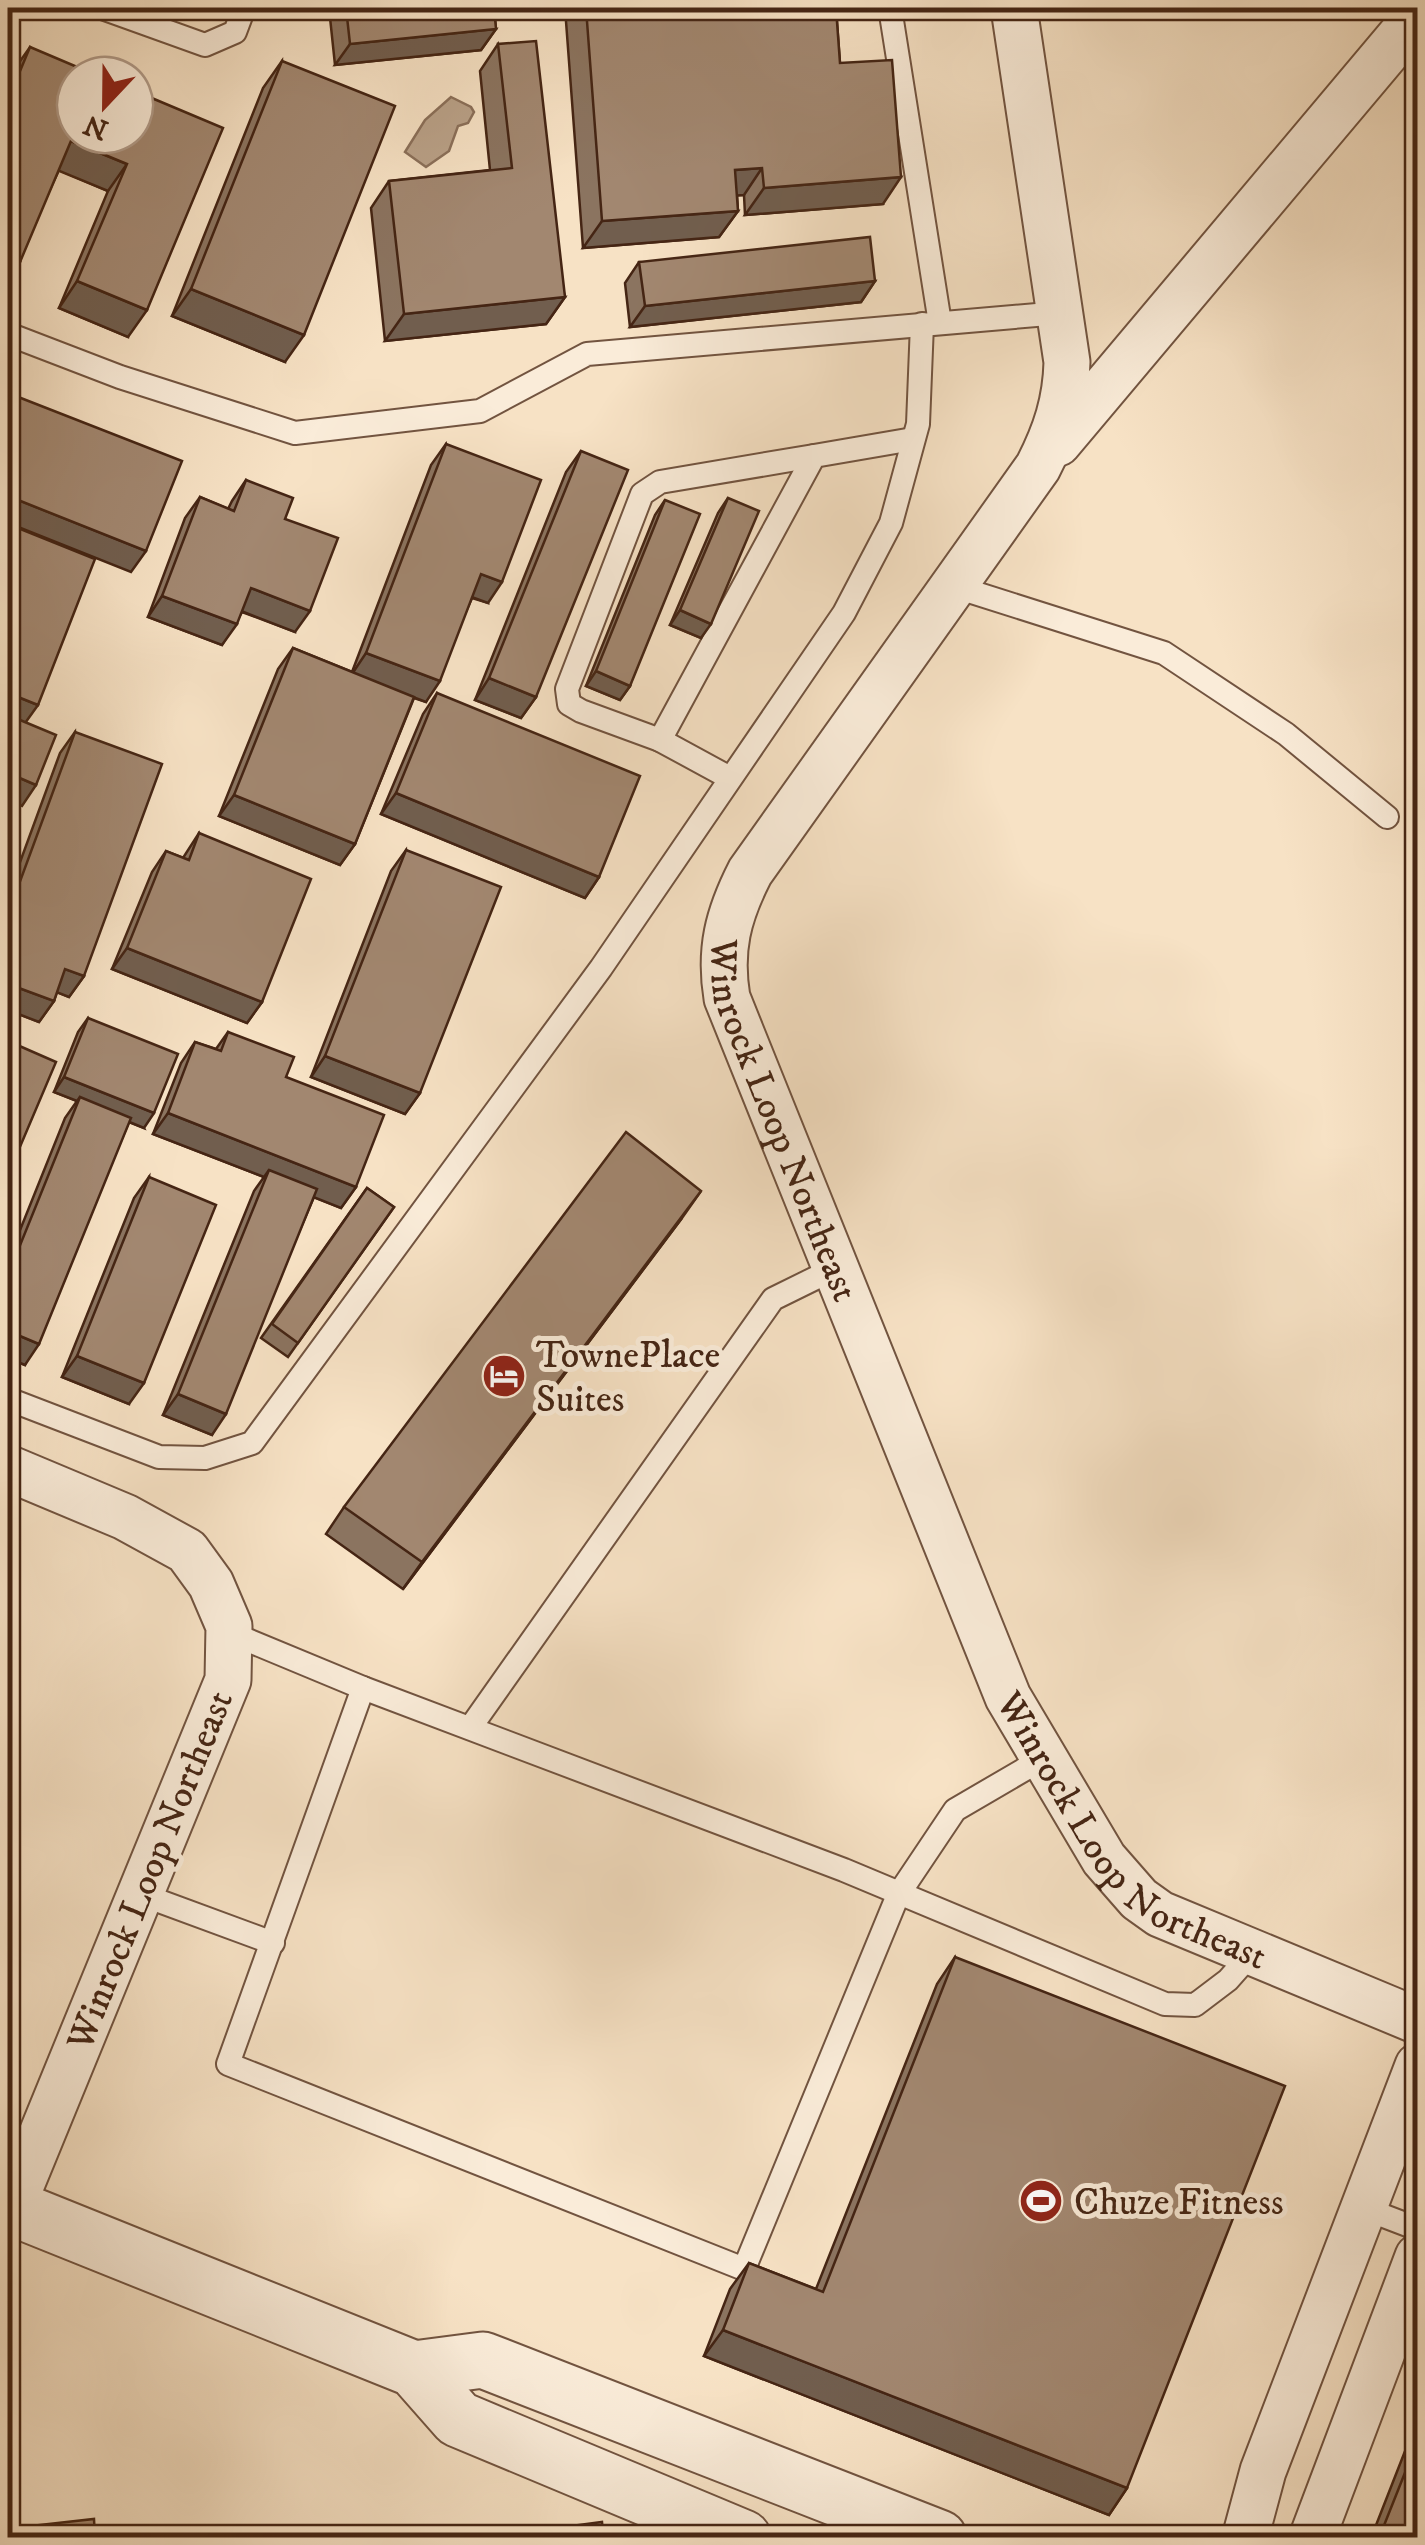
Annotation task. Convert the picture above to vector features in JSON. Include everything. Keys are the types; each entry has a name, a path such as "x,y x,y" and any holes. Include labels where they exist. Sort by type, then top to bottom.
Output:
{"street":[{"name":"Winrock Loop Northeast","path":"1014,8 1067,362 1060,418 1038,468 765,848 734,902 724,936 722,968 728,998 1008,1697 1104,1860 1139,1900 1184,1926 1418,2020"},
{"path":"1038,468 1418,15"},
{"name":"Winrock Loop Northeast","path":"8,1468 124,1517 187,1551 211,1584 229,1626 228,1680 10,2207"},
{"path":"1244,2538 1263,2471 1418,2066"},
{"path":"10,2207 414,2369 458,2418 744,2538"},
{"path":"1312,2538 1418,2257"},
{"path":"414,2369 483,2360 939,2538"},
{"path":"1223,2538 1263,2471"}],"lane":[{"path":"102,8 205,45 235,32 244,8"},
{"path":"8,1399 158,1456 206,1458 252,1443 601,968 844,613 892,523 918,424 931,324 890,8"},
{"path":"8,334 120,377 295,432 480,411 586,354 1060,313"},
{"path":"730,778 660,740 570,704 567,689 642,494 660,482 913,440"},
{"path":"660,740 814,456"},
{"path":"953,586 1164,653 1286,734 1387,817"},
{"path":"470,1728 772,1299 836,1268"},
{"path":"228,1632 364,1688 844,1870 1164,2004 1195,2005 1228,1980 1251,1954"},
{"path":"364,1688 228,2064 744,2269 898,1895 954,1810 1044,1758"},
{"path":"140,1894 273,1943"},
{"path":"1363,2208 1418,2229"}],"shaded area":[{"path":"451,97 474,112 468,123 458,126 449,151 426,167 405,152 425,120"}],"building":[{"path":"346,8 494,8 496,29 350,44"},
{"path":"586,8 836,8 840,63 892,60 901,177 764,188 762,168 735,170 738,211 602,221"},
{"path":"536,41 565,297 404,314 389,181 512,168 498,44"},
{"path":"30,47 55,58 55,155 65,155 20,262 8,256 8,100"},
{"path":"282,61 395,106 304,335 191,289"},
{"path":"155,99 223,128 147,310 77,281 127,164 105,155 155,155"},
{"path":"870,237 875,281 645,306 639,262"},
{"path":"8,393 182,461 146,551 8,496"},
{"path":"446,444 541,480 502,582 481,574 440,681 366,653"},
{"path":"581,451 628,470 536,697 489,678"},
{"path":"246,480 293,498 285,519 338,538 310,611 251,588 237,624 162,596 200,497 234,511"},
{"path":"728,498 759,511 711,624 680,610"},
{"path":"665,500 700,514 630,686 596,671"},
{"path":"8,524 95,559 38,705 8,693"},
{"path":"293,648 414,697 355,844 234,795"},
{"path":"437,693 640,776 599,877 396,793"},
{"path":"8,715 56,735 36,785 8,773"},
{"path":"75,732 162,764 84,976 65,969 54,1001 8,984 8,914"},
{"path":"199,833 311,879 262,1002 127,948 166,851 189,860"},
{"path":"406,850 501,887 420,1093 325,1056"},
{"path":"88,1018 178,1054 154,1113 64,1077"},
{"path":"228,1032 294,1057 286,1077 384,1115 356,1187 168,1113 195,1042 221,1051"},
{"path":"8,1041 56,1062 8,1175"},
{"path":"80,1097 131,1118 39,1344 8,1331 8,1275"},
{"name":"TownePlace Suites","path":"626,1132 701,1191 422,1562 344,1507"},
{"path":"269,1170 317,1189 226,1414 178,1394"},
{"path":"149,1177 216,1205 144,1383 77,1356"},
{"path":"367,1188 394,1207 298,1343 272,1324"},
{"name":"Chuze Fitness","path":"955,1957 1285,2086 1127,2488 723,2330 749,2263 823,2292"},
{"path":"1418,2440 1418,2538 1379,2538"},
{"path":"94,2519 95,2538 22,2538 21,2527"},
{"path":"602,2522 603,2532 630,2527 632,2538 559,2538 572,2531 571,2526"},
{"path":"374,2534 374,2538 337,2538"}],"place":[{"name":"TownePlace Suites","path":"504,1376"},
{"name":"Chuze Fitness","path":"1041,2201"}]}
